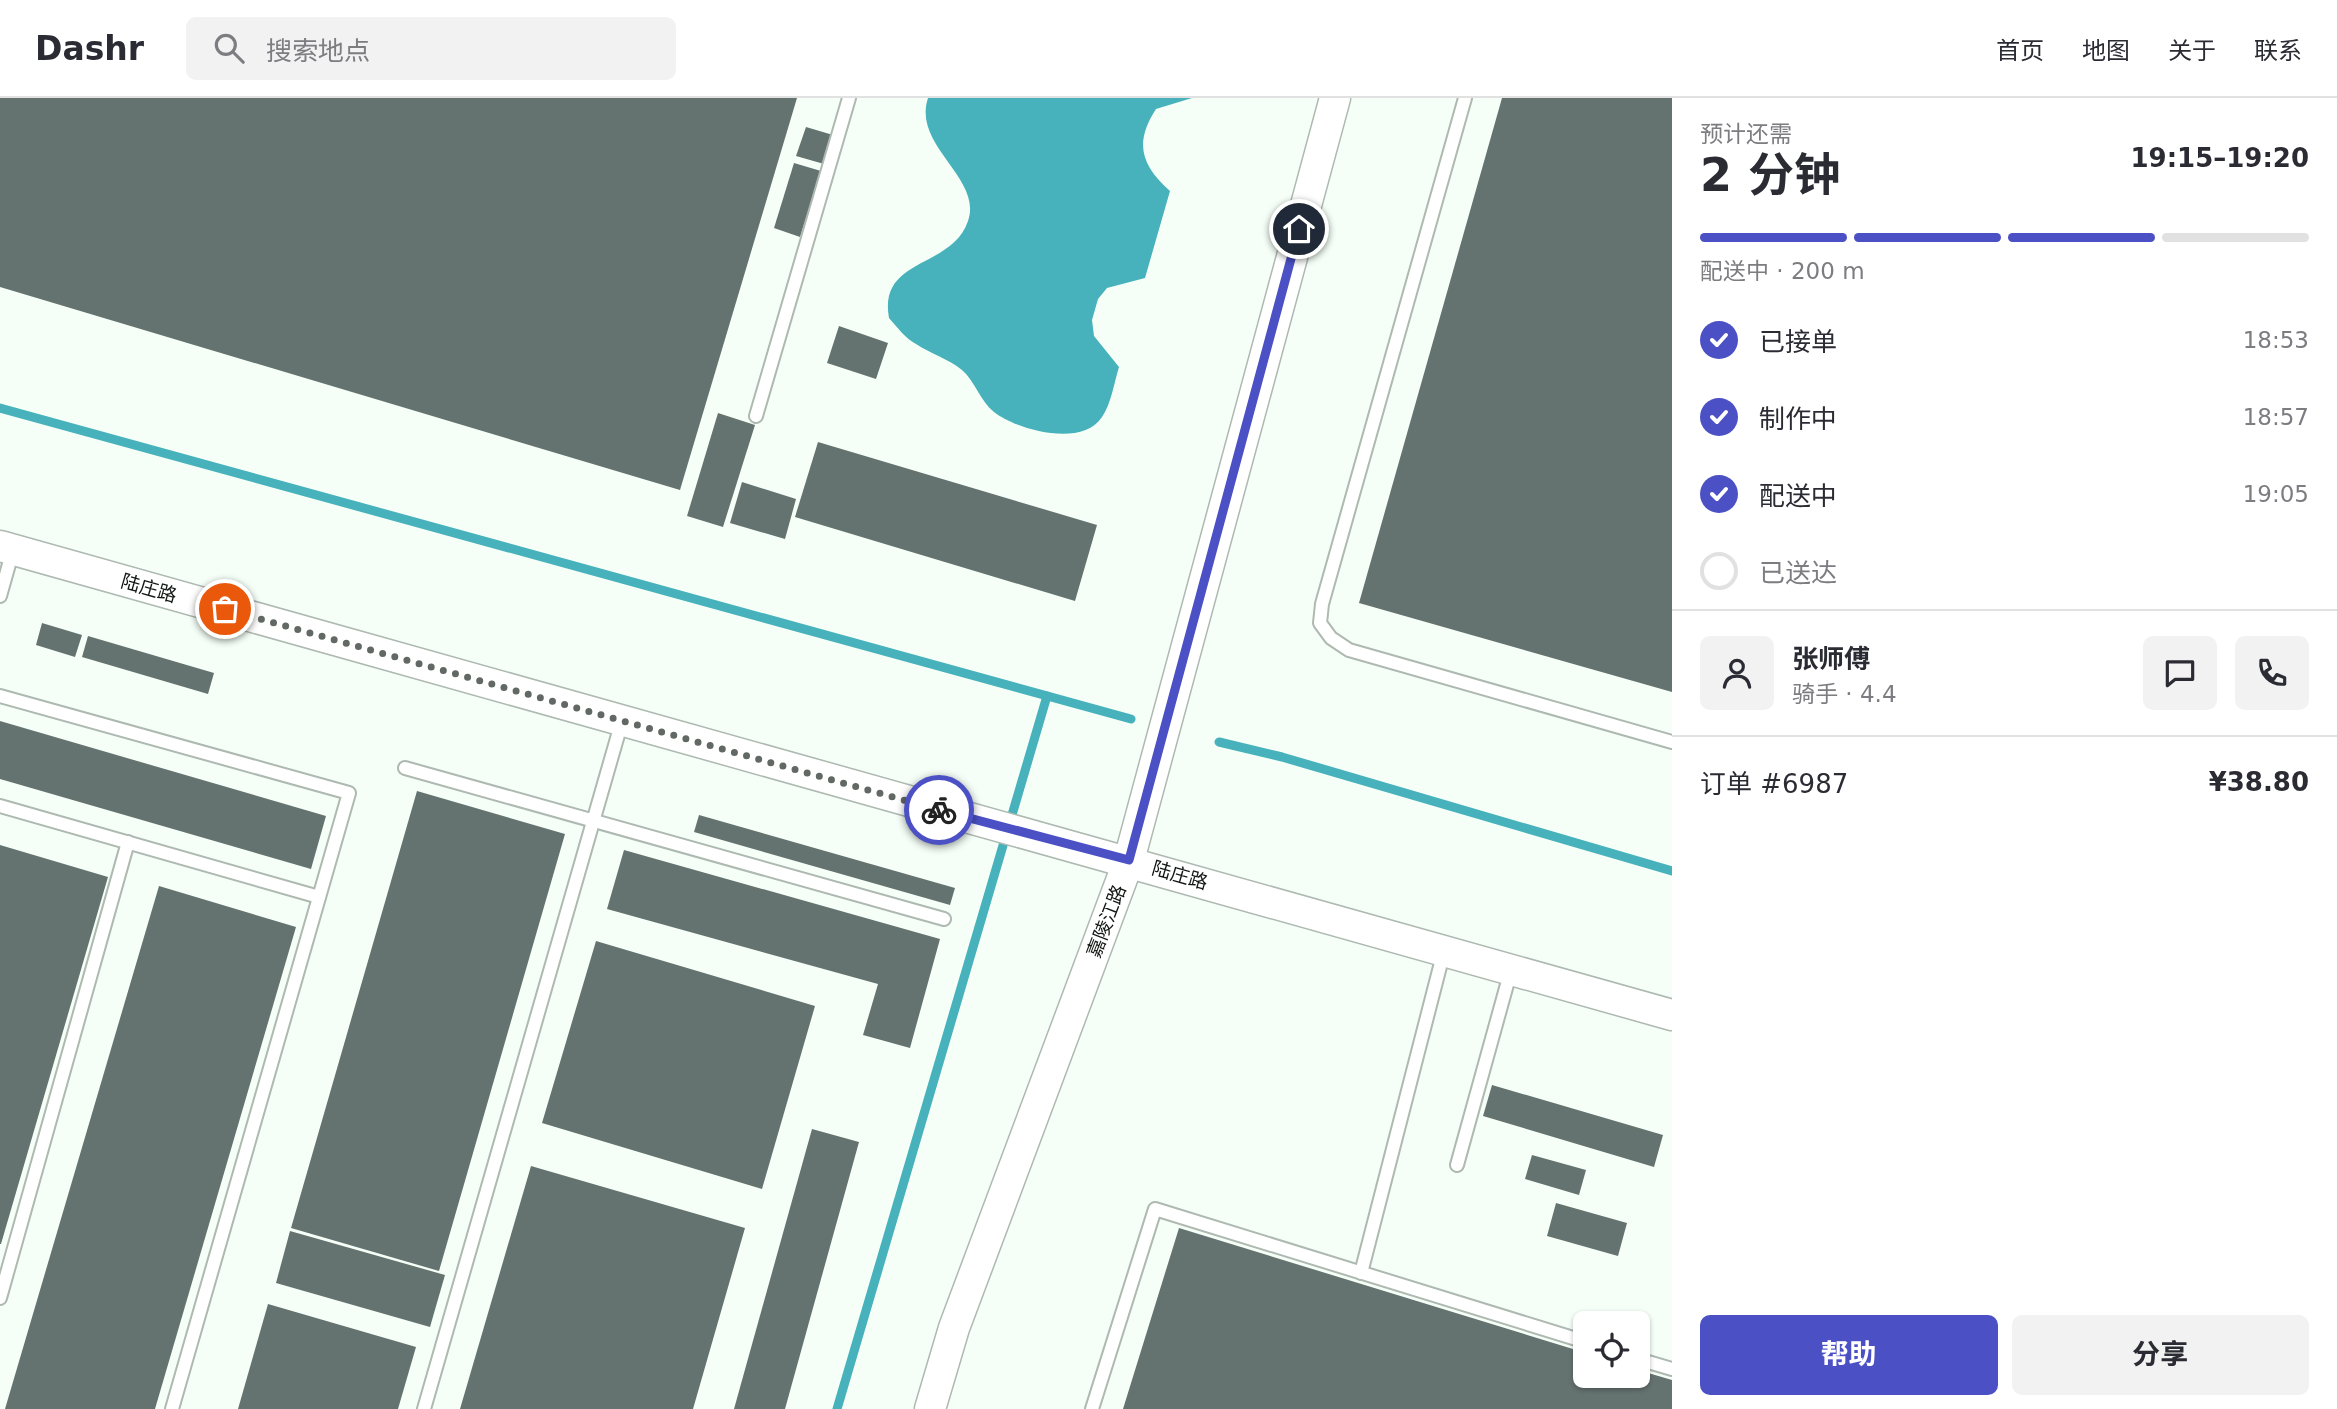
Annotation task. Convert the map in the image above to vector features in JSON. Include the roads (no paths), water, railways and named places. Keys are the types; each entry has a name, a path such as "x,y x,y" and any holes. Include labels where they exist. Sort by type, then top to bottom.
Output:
{"street":[{"name":"嘉陵江路","path":"930,1409 954,1328 1129,860 1335,98"},
{"name":"陆庄路","path":"7,548 1008,829 1129,860 1672,1015"}],"lane":[{"path":"756,416 849,98"},
{"path":"1465,98 1322,604 1320,623 1331,638 1349,650 1672,743"},
{"path":"0,596 7,548"},
{"path":"0,696 349,793 172,1409"},
{"path":"424,1409 622,721"},
{"path":"405,768 944,919"},
{"path":"0,806 319,897"},
{"path":"0,1298 128,842"},
{"path":"1361,1273 1445,950"},
{"path":"1457,1165 1511,969"},
{"path":"1092,1409 1155,1209 1573,1338"},
{"path":"1650,1363 1672,1369"}],"water":[{"path":"928,98 1192,98 1156,109 1145,132 1143,143 1147,163 1170,191 1145,278 1107,288 1098,299 1092,320 1094,336 1119,367 1108,406 1093,426 1080,432 1049,433 1004,419 989,407 962,370 912,342 889,318 889,298 894,284 905,273 947,248 960,236 968,221 970,205 966,190 930,131 926,115"}],"waterway":[{"path":"0,408 1131,719"},
{"path":"837,1409 1047,696"},
{"path":"1219,742 1282,757 1672,871"}]}
